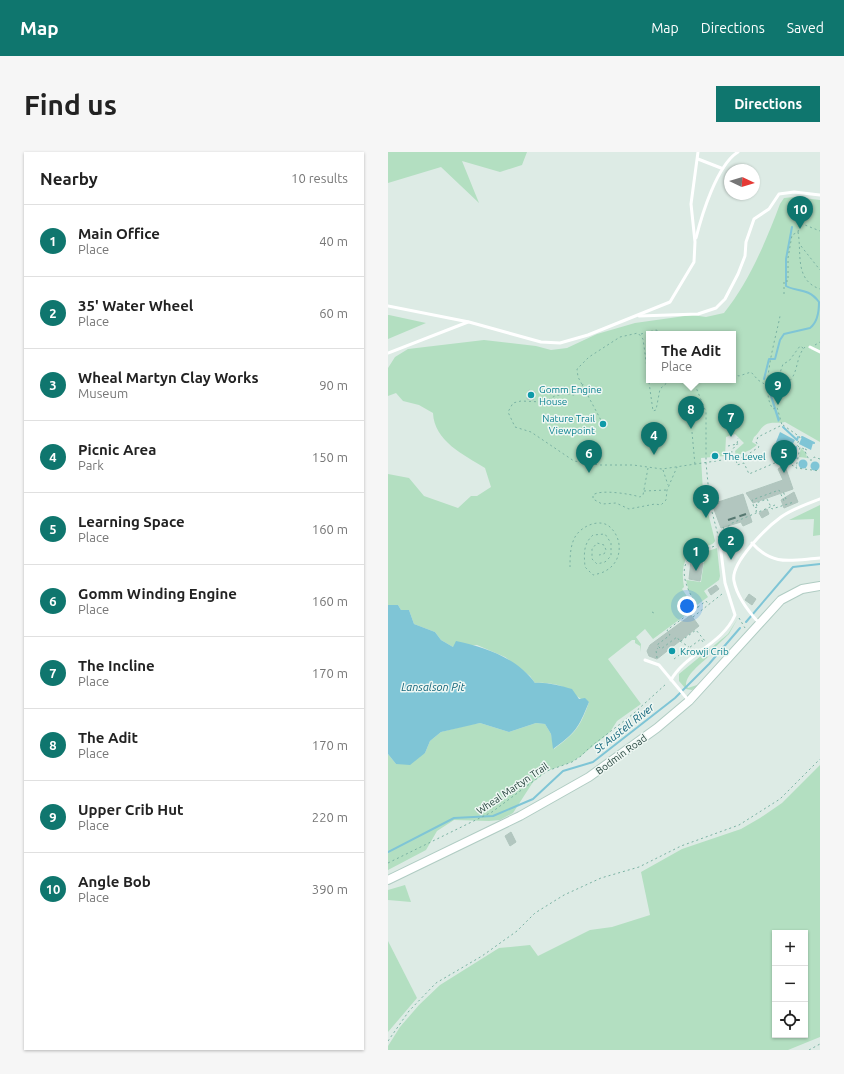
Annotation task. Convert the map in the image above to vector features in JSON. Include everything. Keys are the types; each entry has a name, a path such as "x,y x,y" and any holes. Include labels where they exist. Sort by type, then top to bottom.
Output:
{"main road":[{"name":"Bodmin Road","path":"388,880 520,816 589,777 647,736 712,677 748,635 756,621 788,596 802,588 820,586"}],"lane":[{"path":"388,306 469,322 541,342 560,343 588,335 670,302 694,262 691,204 698,152"},
{"path":"694,242 700,222 722,168 729,157 738,152"},
{"path":"698,159 722,168"},
{"path":"636,316 698,314 716,308 725,300 738,274 745,256 746,242 754,219 769,209 779,194 794,192 820,195"},
{"path":"388,353 469,322"},
{"path":"810,347 820,352"},
{"path":"756,621 739,594 733,580 741,559 752,543 780,517 820,499"},
{"path":"752,543 765,555 773,558 793,561 820,558"},
{"path":"671,680 681,667 707,648 722,634 732,621 734,609 728,590 720,544"},
{"path":"645,660 656,663 680,689 687,699"}],"path":[{"path":"820,231 800,223 798,232 800,245 800,269 807,280 820,289"},
{"path":"784,294 784,281 788,281 790,239 798,232"},
{"path":"800,245 820,270"},
{"path":"780,316 766,385 769,404 773,409 777,407 782,425 800,437 797,445 809,451"},
{"path":"603,424 585,393 583,384 578,377 577,369 588,357 620,337 646,332"},
{"path":"640,334 646,354"},
{"path":"780,382 778,376 782,364 789,360 800,346 804,348 807,346 810,347 820,342"},
{"path":"766,385 775,381 784,384 791,380 799,355 804,348"},
{"path":"736,375 739,376 751,372 758,380 766,385"},
{"path":"648,383 653,411 656,410 660,389 667,383"},
{"path":"694,383 706,412 706,463 710,501 720,544"},
{"path":"583,384 580,392 574,394 563,394 543,402 521,401 513,403 508,412 512,424 515,427 535,435 574,461 600,465 633,465 662,469 695,465 731,458 744,458 759,447 756,442 758,437 782,425"},
{"path":"692,432 695,465"},
{"path":"731,458 732,450 737,444 738,438"},
{"path":"728,446 742,444"},
{"path":"796,466 800,447"},
{"path":"804,449 809,460 812,460 814,457 820,460"},
{"path":"736,458 737,465 744,463 749,474 777,462 784,456 793,466 796,466 797,468 820,471"},
{"path":"648,468 643,495 640,496 617,492 597,493 593,495 593,499 602,504 616,503 629,509 655,504 661,505 666,500 668,486 677,467"},
{"path":"662,469 668,486"},
{"path":"643,491 667,490"},
{"path":"757,507 754,508 752,500 779,490 784,501 786,500 783,491"},
{"path":"710,501 714,500 714,503"},
{"path":"756,513 756,503 767,500 770,506 774,509 794,502"},
{"path":"717,504 721,502"},
{"path":"720,544 725,531 730,524 775,505"},
{"path":"570,568 570,551 575,538 584,527 597,523 610,526 618,537 620,552 614,564 610,568 606,571 593,575 585,567 584,552 587,541 593,535 606,534 611,543 611,556 605,562 597,564 592,559 592,549 598,544 604,545 606,550 604,554 599,555"},
{"path":"723,560 726,560 726,550 731,536 725,531 724,527"},
{"path":"698,608 685,584 686,563 690,556 699,551 720,544"},
{"path":"693,617 728,590"},
{"path":"689,648 677,637 661,649 657,645 670,635 667,630 706,602 708,605"},
{"path":"734,609 748,635"},
{"path":"674,659 701,639 704,643 705,642 696,630 680,641"},
{"path":"657,659 656,650 658,648"},
{"name":"Wheal Martyn Trail","path":"388,863 480,819 492,812 546,771 572,762 633,714 671,680"},
{"path":"388,1041 409,1011 436,983 482,956 517,931 535,913 564,894 601,878 639,867 681,846 739,825 780,799 806,771 820,759"},
{"path":"809,1050 820,1044"}],"green space":[{"path":"388,152 527,152 522,165 500,172 462,161 479,203 441,167 388,183"},
{"path":"794,197 820,200 820,442 785,422 770,423 763,426 754,437 752,442 757,445 750,450 736,456 735,451 744,443 735,434 726,437 725,456 701,458 703,492 715,541 711,545 695,549 690,553 683,569 684,587 682,589 695,608 653,639 645,629 636,637 641,644 640,652 640,646 635,643 635,640 632,640 608,659 641,704 617,721 610,732 581,756 572,762 547,771 533,782 513,813 500,820 454,820 437,831 426,850 388,870 388,754 396,764 425,753 430,741 441,732 480,723 509,732 536,723 545,724 551,734 554,749 567,739 580,724 589,702 581,699 561,686 548,683 535,683 530,676 505,657 477,645 453,647 441,640 435,632 414,624 409,610 401,610 398,605 388,605 388,474 409,478 424,496 458,508 471,496 477,496 491,487 485,468 460,452 444,439 435,423 433,413 419,405 403,401 396,393 388,396 388,368 395,357 408,349 484,340 536,346 551,350 567,348 597,334 635,323 692,315 706,317 724,313 749,275 763,247 780,204 784,198"},
{"path":"389,315 426,323 388,339"},
{"path":"801,448 806,453 807,458 799,457"},
{"path":"820,505 820,535 813,536 814,519 789,520"},
{"path":"717,548 720,576 719,580 704,591 708,597 697,605 689,592 686,580 701,582 704,561 699,554"},
{"path":"738,618 729,634 691,673 688,677 686,685 688,688 700,684 692,690 686,689 679,681 679,674 702,655 704,658 707,656 705,653 728,634"},
{"path":"820,765 820,1037 788,1050 388,1050 388,1046 400,1027 419,1005 440,985 499,948 530,945 538,956 590,930 612,927 650,915 641,872 682,849 741,829 782,803"},
{"path":"405,885 411,902 388,900 388,890"},
{"path":"388,941 417,998 388,1032"}],"water":[{"path":"769,393 771,393 780,420 778,422"},
{"path":"780,432 795,440 790,449 776,442"},
{"path":"802,437 813,443 811,450 799,444"},
{"path":"803,459 808,464 803,469 798,464"},
{"path":"815,461 820,466 815,471 810,466"},
{"name":"Lansalson Pit","path":"388,605 398,605 401,610 409,610 414,624 435,632 441,640 453,647 456,641 489,650 510,660 528,674 535,683 549,684 572,689 579,699 585,698 589,702 576,729 553,749 551,734 545,724 536,723 509,732 480,723 441,732 430,741 425,753 410,765 396,764 388,754"}],"building":[{"name":"Gomm Engine House","path":"529,390 535,392 533,400 527,399"},
{"path":"785,466 793,489 753,503 746,493 783,480 778,469"},
{"path":"794,492 798,502 784,508 781,500"},
{"path":"743,494 752,522 743,526 741,522 721,528 712,504"},
{"path":"767,509 769,514 762,518 759,513"},
{"path":"691,561 703,563 700,581 689,579"},
{"path":"716,585 719,589 711,595 708,590"},
{"path":"749,594 756,599 752,605 745,600"},
{"path":"691,615 699,626 657,659 649,656 647,651 650,645"},
{"path":"511,832 516,842 510,846 505,836"}],"waterway":[{"path":"764,379 769,359 775,359 780,340 784,334 810,328 815,323 818,313 819,302 815,297 806,292 786,286 786,259 792,227"},
{"path":"783,427 797,440 798,437"},
{"path":"802,437 814,443"},
{"path":"796,447 796,458"},
{"name":"St Austell River","path":"746,622 793,567 820,564"},
{"name":"St Austell River","path":"388,852 454,818 493,816 533,799 563,771 593,762 675,698 709,664 740,628"}],"railway":[{"path":"728,520 746,514"}],"place":[{"name":"Angle Bob","path":"800,229"},
{"name":"Gomm Engine House","path":"531,395"},
{"name":"Upper Crib Hut","path":"778,405"},
{"name":"Nature Trail Viewpoint","path":"603,424"},
{"name":"The Adit","path":"691,429"},
{"name":"The Incline","path":"731,437"},
{"name":"Picnic Area","path":"654,455"},
{"name":"The Level","path":"715,456"},
{"name":"Gomm Winding Engine","path":"589,473"},
{"name":"Learning Space","path":"784,473"},
{"name":"Wheal Martyn Clay Works","path":"706,518"},
{"name":"35' Water Wheel","path":"731,560"},
{"name":"Main Office","path":"696,571"},
{"name":"Krowji Crib","path":"672,651"}]}
